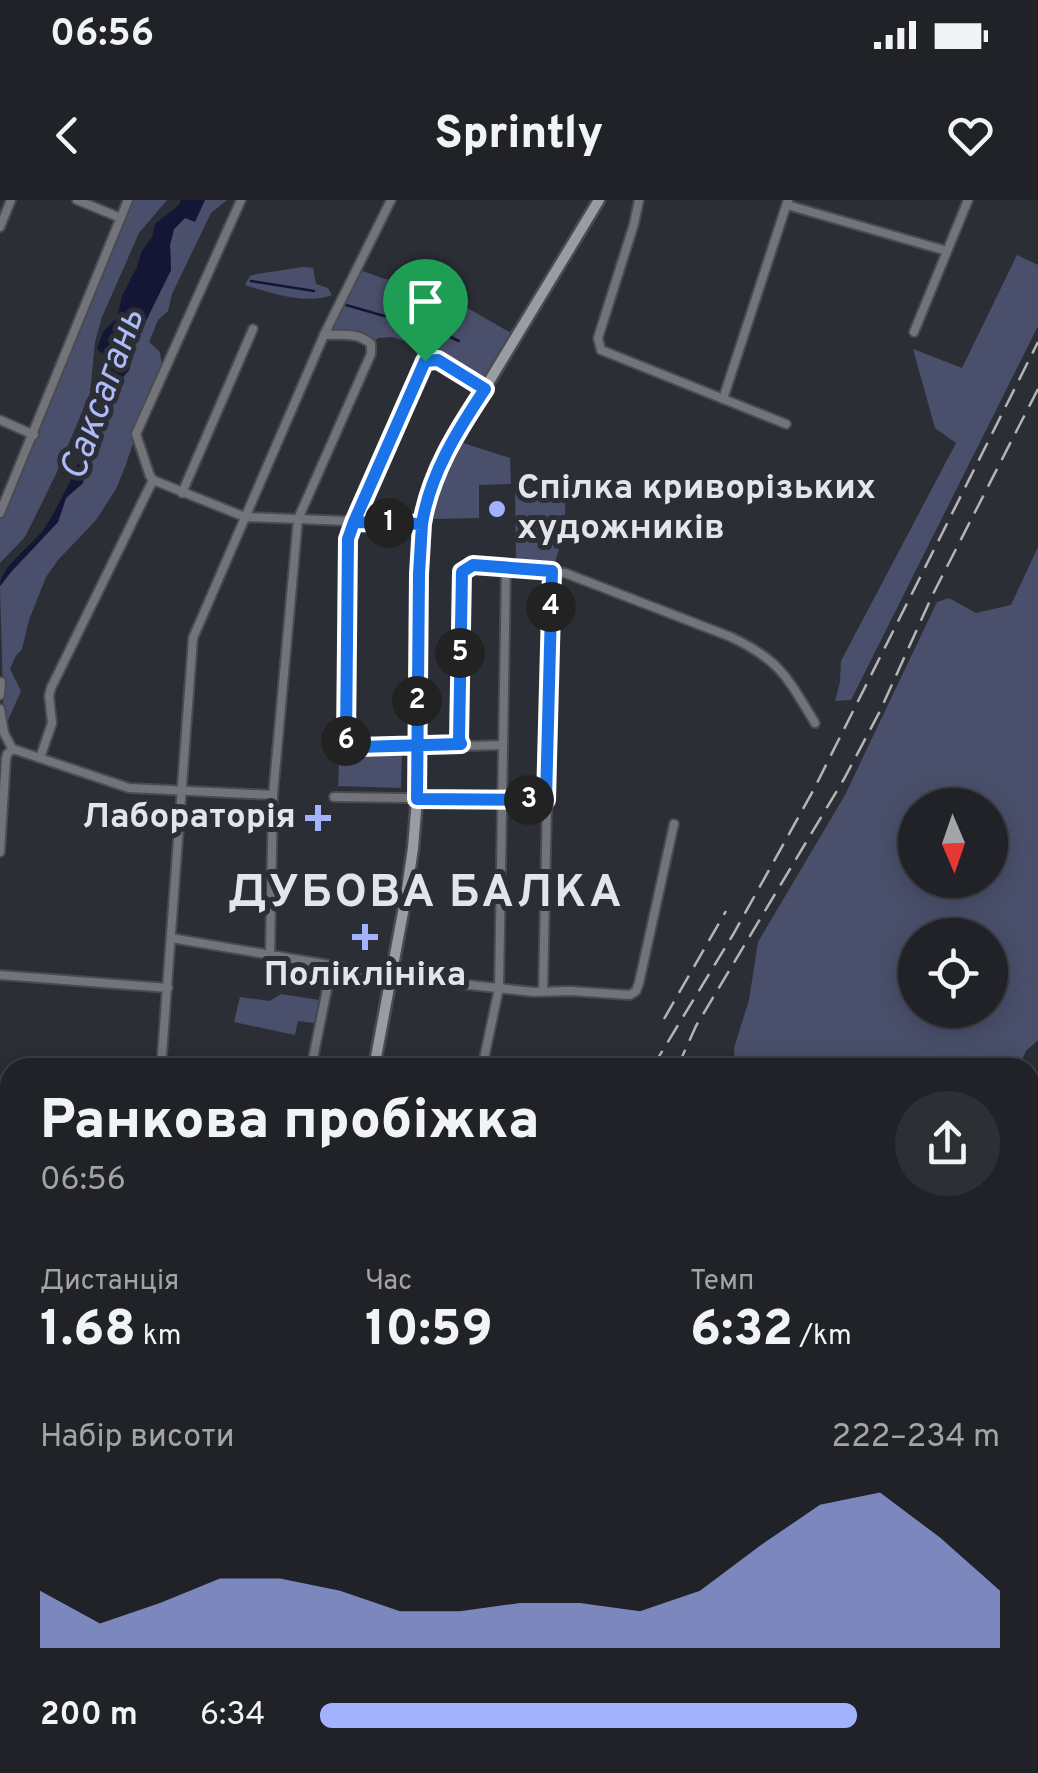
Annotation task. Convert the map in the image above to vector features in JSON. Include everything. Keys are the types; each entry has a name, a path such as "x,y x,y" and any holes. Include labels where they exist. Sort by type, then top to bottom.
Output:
{"street":[{"path":"0,227 11,200"},
{"path":"77,200 121,218"},
{"path":"0,513 128,200"},
{"path":"241,200 136,434 153,480 245,517 422,524"},
{"path":"162,1058 193,638 324,335 390,200"},
{"path":"376,1058 411,863 417,799 419,563 426,502 438,468 599,200"},
{"path":"639,200 598,338 601,350 786,424"},
{"path":"914,332 968,200"},
{"path":"722,398 788,202 947,251"},
{"path":"182,493 253,329"},
{"path":"270,954 273,795 298,520 371,354 371,344 365,338 324,335"},
{"path":"485,389 438,360 425,361 354,522 348,539 346,743 358,747 503,745"},
{"path":"0,420 34,434"},
{"path":"40,758 52,723 51,688 153,480"},
{"path":"461,744 462,573 473,565 552,571 614,590 750,646 788,678 815,723"},
{"path":"484,1058 499,988 506,567"},
{"path":"543,991 552,571"},
{"path":"0,695 1,682"},
{"path":"0,709 4,733 13,750 129,788 273,795"},
{"path":"0,852 6,760 13,750"},
{"path":"334,798 546,800"},
{"path":"172,938 392,976 499,988 630,995 636,991 674,824"},
{"path":"313,1058 332,965"},
{"path":"0,975 168,988"}],"shaded area":[{"path":"128,200 167,200 139,233 102,317 95,342 90,393 56,474 25,537 0,563 0,513"},
{"path":"205,200 227,200 211,213 172,294 168,311 158,320 149,342 160,352 162,367 116,489 96,520 46,577 22,649 10,669 21,691 4,729 0,586 58,522 66,498 83,483 85,462 115,387 129,370 136,341 171,270 174,229 185,218 198,214"},
{"path":"1017,255 1038,265 1038,326 851,700 835,701 841,661 956,443 935,428 913,349 962,368"},
{"path":"313,268 316,284 328,288 332,295 300,298 245,285 250,276"},
{"path":"357,269 385,279 431,287 516,336 485,389 408,342 392,337 378,338 371,344 365,338 324,335"},
{"path":"463,443 510,458 511,484 479,485 479,518 433,519 441,486"},
{"path":"515,487 566,487 564,534 552,571 516,568"},
{"path":"1038,547 1038,1040 1023,1058 735,1058 758,942 845,795 937,602 949,598 976,613 1011,605"},
{"path":"340,748 402,750 401,788 338,786"},
{"path":"281,994 319,1000 314,1023 298,1021 295,1035 234,1022 240,997 270,1001"}],"water":[{"name":"Саксагань","path":"181,200 205,200 195,222 185,218 174,229 171,270 136,341 129,370 115,387 89,451 83,483 66,498 58,522 0,586 12,563 46,526 73,474 89,439 109,375 109,360 97,349 103,332 117,318 122,296 155,224"}],"waterway":[{"path":"251,281 314,291"},
{"path":"346,305 459,341"}],"railway":[{"path":"658,1058 734,933 814,789 1038,342"},
{"path":"682,1058 696,1026 844,779 1038,389"},
{"path":"664,1019 726,911"}],"place":[{"name":"Спілка криворізьких художників","path":"497,509"},
{"name":"Лабораторія","path":"318,818"},
{"name":"Поліклініка","path":"365,937"}],"district":[{"name":"ДУБОВА БАЛКА","path":"426,894"}],"route":[{"path":"425,361 354,522 422,524 419,574 416,745 417,799 546,800 552,571 473,565 462,572 461,744 416,745 353,747 346,743 350,530 354,522 388,523 422,524 438,468 485,389 434,358 425,361"}]}
